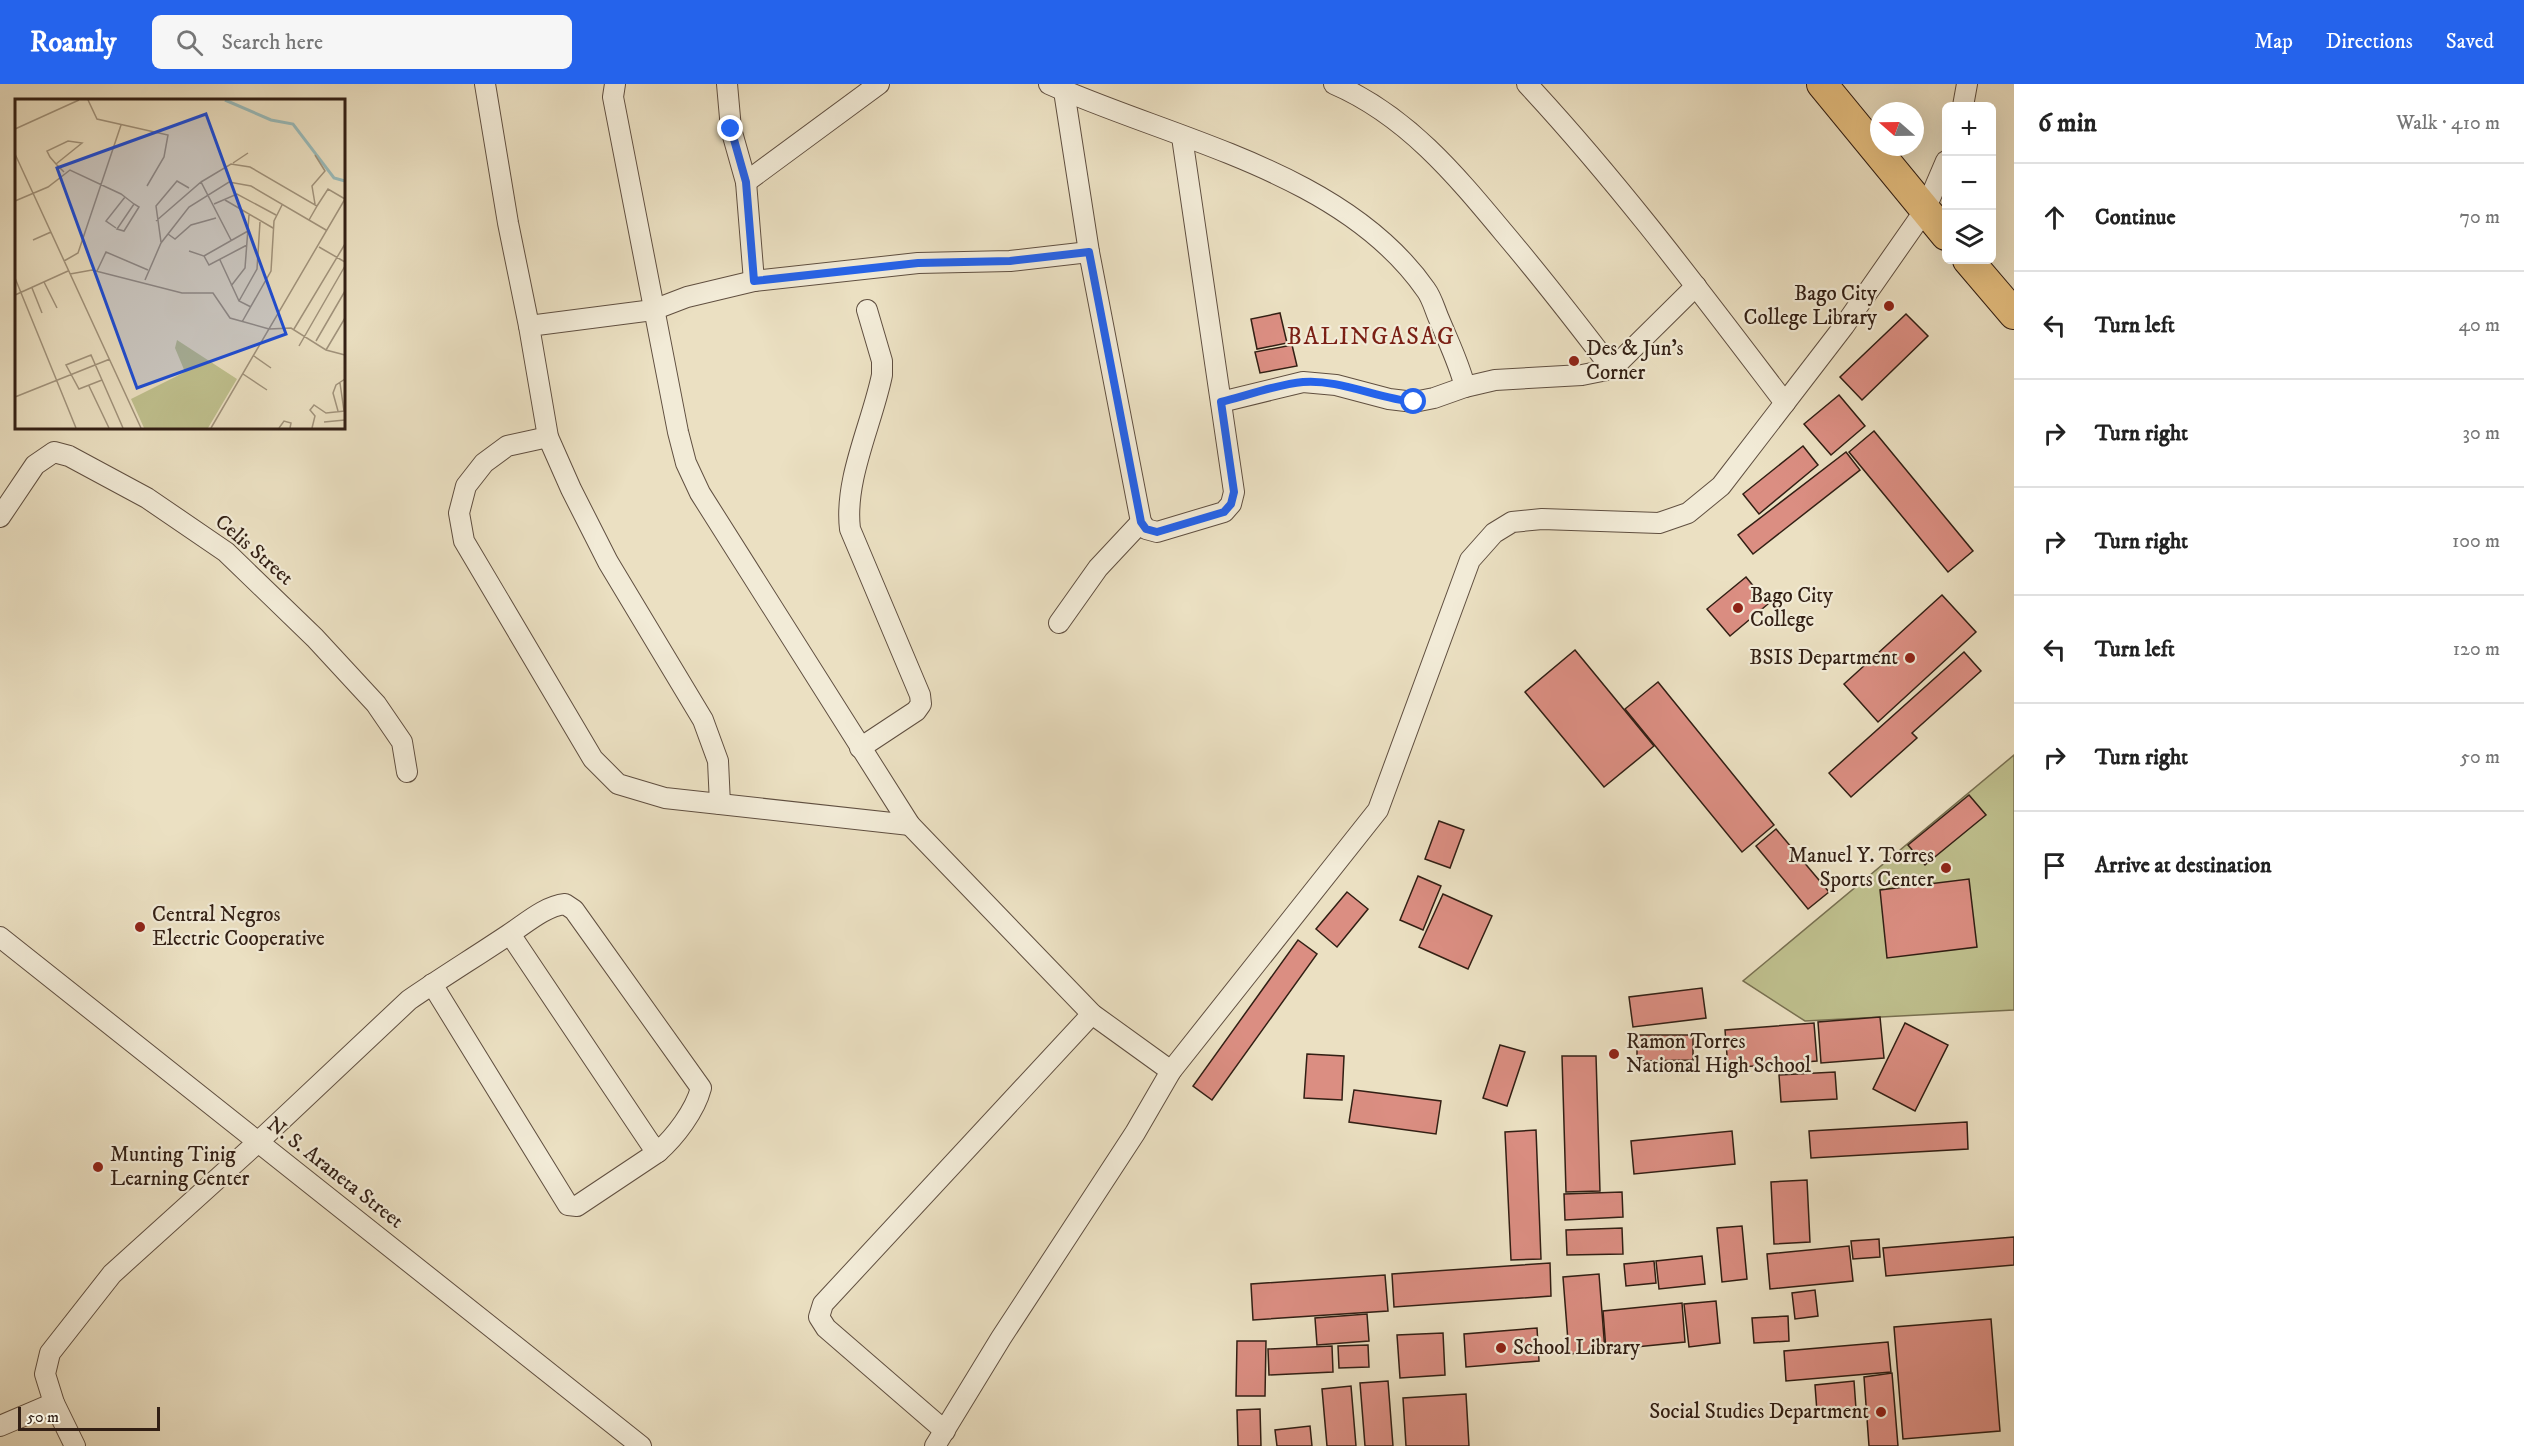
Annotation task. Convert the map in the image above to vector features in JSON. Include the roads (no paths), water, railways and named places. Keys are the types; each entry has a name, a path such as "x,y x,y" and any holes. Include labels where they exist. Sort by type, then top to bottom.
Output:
{"highway":[{"path":"1822,84 1942,229"},
{"path":"1971,264 2014,314"}],"street":[{"path":"486,84 508,223 548,437 608,562 703,720 718,761 720,804"},
{"path":"615,84 613,97 652,310 686,463 700,493 910,825 1092,1014 1171,1071"},
{"path":"727,84 731,129 746,182 754,281"},
{"path":"746,182 879,84"},
{"path":"1334,84 1405,126 1460,179 1557,295 1612,369"},
{"path":"1527,84 1576,136 1696,286 1785,403"},
{"path":"1964,102 1967,84"},
{"path":"1056,88 1265,169 1306,188 1357,220 1396,254 1427,292 1461,371 1465,387"},
{"path":"1056,88 1141,522 1146,529 1157,532 1224,512 1231,504 1234,492 1182,137"},
{"path":"1092,1014 823,1304 819,1317 826,1328 940,1438 1001,1338 1135,1133 1171,1071 1359,838 1378,810 1470,560 1494,533 1512,522 1542,519 1659,524 1688,513 1720,486 1844,326 1925,210 1942,172"},
{"path":"529,326 652,310 687,297 754,281 918,263 1010,261 1089,252"},
{"path":"1221,402 1303,382 1335,384 1389,399 1414,402 1495,380 1582,375 1612,369 1696,286"},
{"path":"860,748 916,711 921,704 920,695 850,529 848,510 853,483 882,375 882,361 867,310"},
{"path":"548,437 507,446 484,463 466,486 459,513 464,541 593,759 618,784 665,798 910,825"},
{"name":"Celis Street","path":"0,517 35,465 54,452 69,456 147,498 226,552 315,638 376,704 390,723 402,742 407,772"},
{"path":"1059,622 1098,568 1141,522"},
{"path":"75,1446 54,1403 45,1374 51,1353 112,1274 257,1143 396,1011 432,984 555,905 565,904 574,910 698,1081 701,1088 698,1099 668,1143 658,1152 577,1206 568,1205 432,984"},
{"path":"510,934 658,1152"},
{"name":"N. S. Araneta Street","path":"0,937 641,1446"},
{"path":"0,1426 54,1403"}],"place":[{"name":"Bago City College Library","path":"1889,306"},
{"name":"Des & Jun’s Corner","path":"1574,361"},
{"name":"Bago City College","path":"1738,608"},
{"name":"BSIS Department","path":"1910,658"},
{"name":"Manuel Y. Torres Sports Center","path":"1946,868"},
{"name":"Central Negros Electric Cooperative","path":"140,927"},
{"name":"Ramon Torres National High School","path":"1614,1054"},
{"name":"Munting Tinig Learning Center","path":"98,1167"},
{"name":"School Library","path":"1501,1348"},
{"name":"Social Studies Department","path":"1881,1412"}],"district":[{"name":"BALINGASAG","path":"1371,337"}]}
